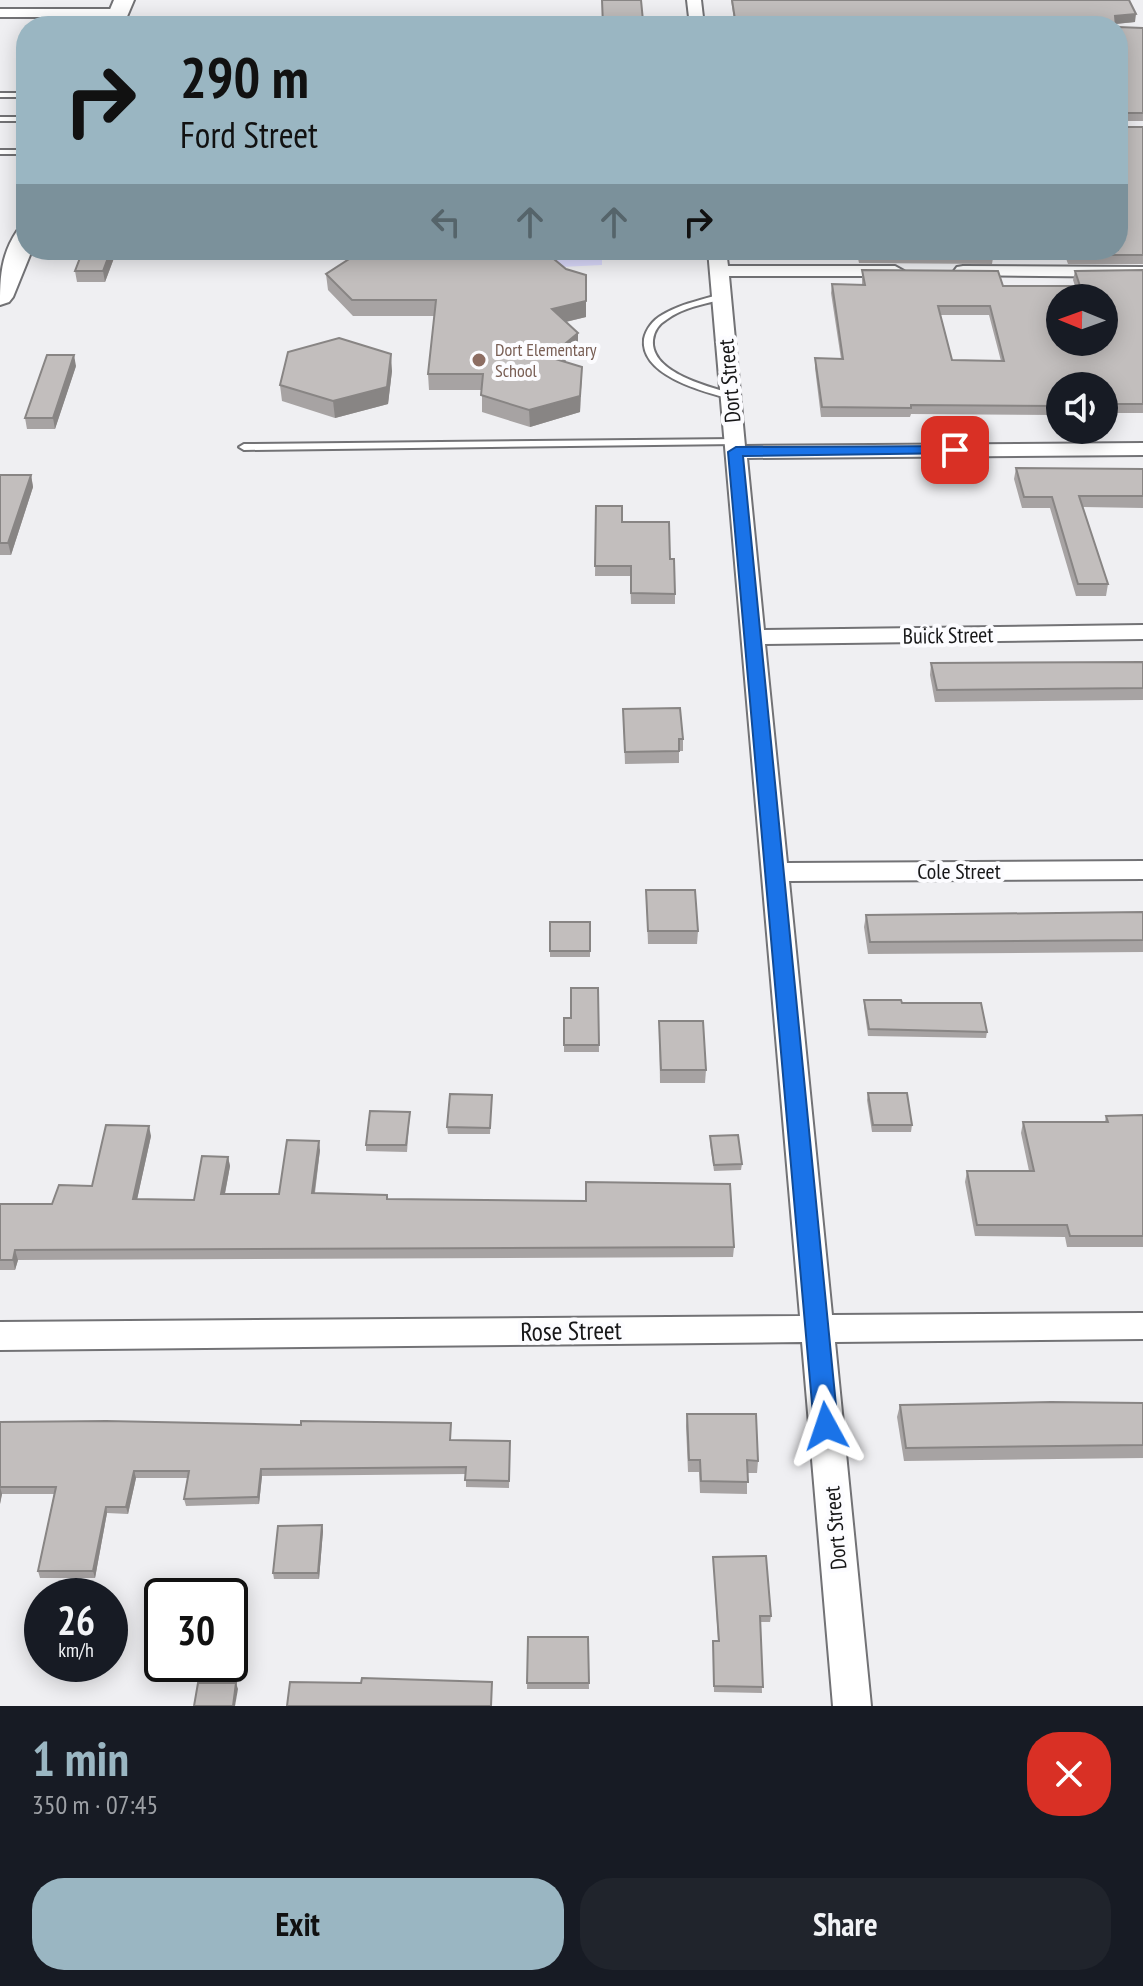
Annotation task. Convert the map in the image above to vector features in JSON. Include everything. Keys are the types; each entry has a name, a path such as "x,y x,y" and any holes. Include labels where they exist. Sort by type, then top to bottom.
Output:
{"street":[{"path":"0,13 119,13"},
{"path":"0,297 14,250"},
{"path":"719,272 908,271"},
{"path":"939,271 1143,272"},
{"name":"Dort Street","path":"719,272 852,1706"},
{"path":"735,447 1143,449"},
{"name":"Buick Street","path":"753,637 1143,632"},
{"name":"Cole Street","path":"775,872 1143,870"},
{"name":"Rose Street","path":"0,1336 1143,1326"}],"lane":[{"path":"719,272 696,302 664,316 653,326 648,338 648,350 655,363 676,379 706,391 731,396"},
{"path":"244,447 735,447"}],"shaded area":[{"path":"551,260 602,260 602,265 561,267"}],"building":[{"path":"602,0 641,0 643,16 603,16"},
{"path":"732,0 1129,0 1136,14 1115,16 734,16"},
{"path":"1128,27 1143,28 1143,113 1128,113"},
{"path":"1128,127 1143,127 1143,255 1128,255"},
{"path":"79,260 107,260 103,271 75,271"},
{"path":"348,260 555,260 566,269 586,275 586,301 552,309 578,333 549,357 582,367 580,396 529,410 481,395 483,374 428,374 436,300 352,300 326,274"},
{"path":"862,270 998,271 1003,286 1046,286 1046,356 1118,356 1118,284 1079,284 1075,271 1143,270 1143,404 1118,404 1118,372 1046,372 1046,406 822,407 815,358 843,359 832,284 865,285","holes":["938,306 990,306 1004,361 952,360"]},
{"path":"339,338 391,354 387,387 333,401 280,385 288,352"},
{"path":"47,355 74,355 53,418 25,418"},
{"path":"1016,468 1143,469 1143,496 1079,496 1108,584 1078,584 1052,497 1024,497"},
{"path":"0,475 31,475 8,543 0,543"},
{"path":"596,506 622,506 622,522 669,522 675,594 631,593 631,566 595,566"},
{"path":"1143,662 1143,688 937,690 931,663"},
{"path":"680,708 683,739 679,739 679,751 625,752 623,709"},
{"path":"646,890 695,890 698,931 648,931"},
{"path":"1143,912 1143,940 870,942 866,915"},
{"path":"550,922 590,922 590,951 550,951"},
{"path":"571,988 598,988 599,1045 564,1045 564,1018 571,1018"},
{"path":"864,1000 981,1003 987,1032 869,1029"},
{"path":"659,1021 703,1021 706,1070 661,1070"},
{"path":"868,1093 907,1093 912,1125 873,1125"},
{"path":"450,1094 492,1095 490,1128 447,1127"},
{"path":"370,1111 410,1112 406,1145 366,1145"},
{"path":"1143,1115 1143,1236 1070,1236 1067,1225 977,1225 967,1171 1034,1171 1023,1122 1108,1122 1106,1116"},
{"path":"106,1125 149,1126 133,1199 194,1200 202,1156 228,1157 221,1194 279,1194 287,1140 319,1141 312,1193 387,1195 387,1199 586,1201 586,1182 730,1184 734,1247 15,1250 13,1260 0,1260 0,1204 52,1204 59,1185 92,1186"},
{"path":"738,1135 742,1164 714,1165 710,1136"},
{"path":"1143,1403 1143,1445 906,1448 900,1405"},
{"path":"687,1414 756,1414 758,1461 747,1460 748,1482 701,1481 700,1460 689,1460"},
{"path":"0,1422 451,1423 450,1440 510,1441 509,1481 465,1480 466,1467 261,1469 258,1497 184,1499 189,1471 134,1471 126,1507 106,1507 93,1571 38,1571 56,1487 0,1487"},
{"path":"322,1525 318,1573 273,1573 278,1526"},
{"path":"766,1556 771,1616 760,1616 763,1687 714,1686 713,1641 719,1641 713,1557"},
{"path":"528,1637 588,1637 589,1683 527,1683"},
{"path":"362,1678 492,1682 491,1706 287,1706 290,1682 361,1683"},
{"path":"198,1683 236,1683 233,1706 194,1706"}],"place":[{"name":"Dort Elementary School","path":"479,360"}],"route":[{"path":"826,1426 736,452 955,450"}]}
